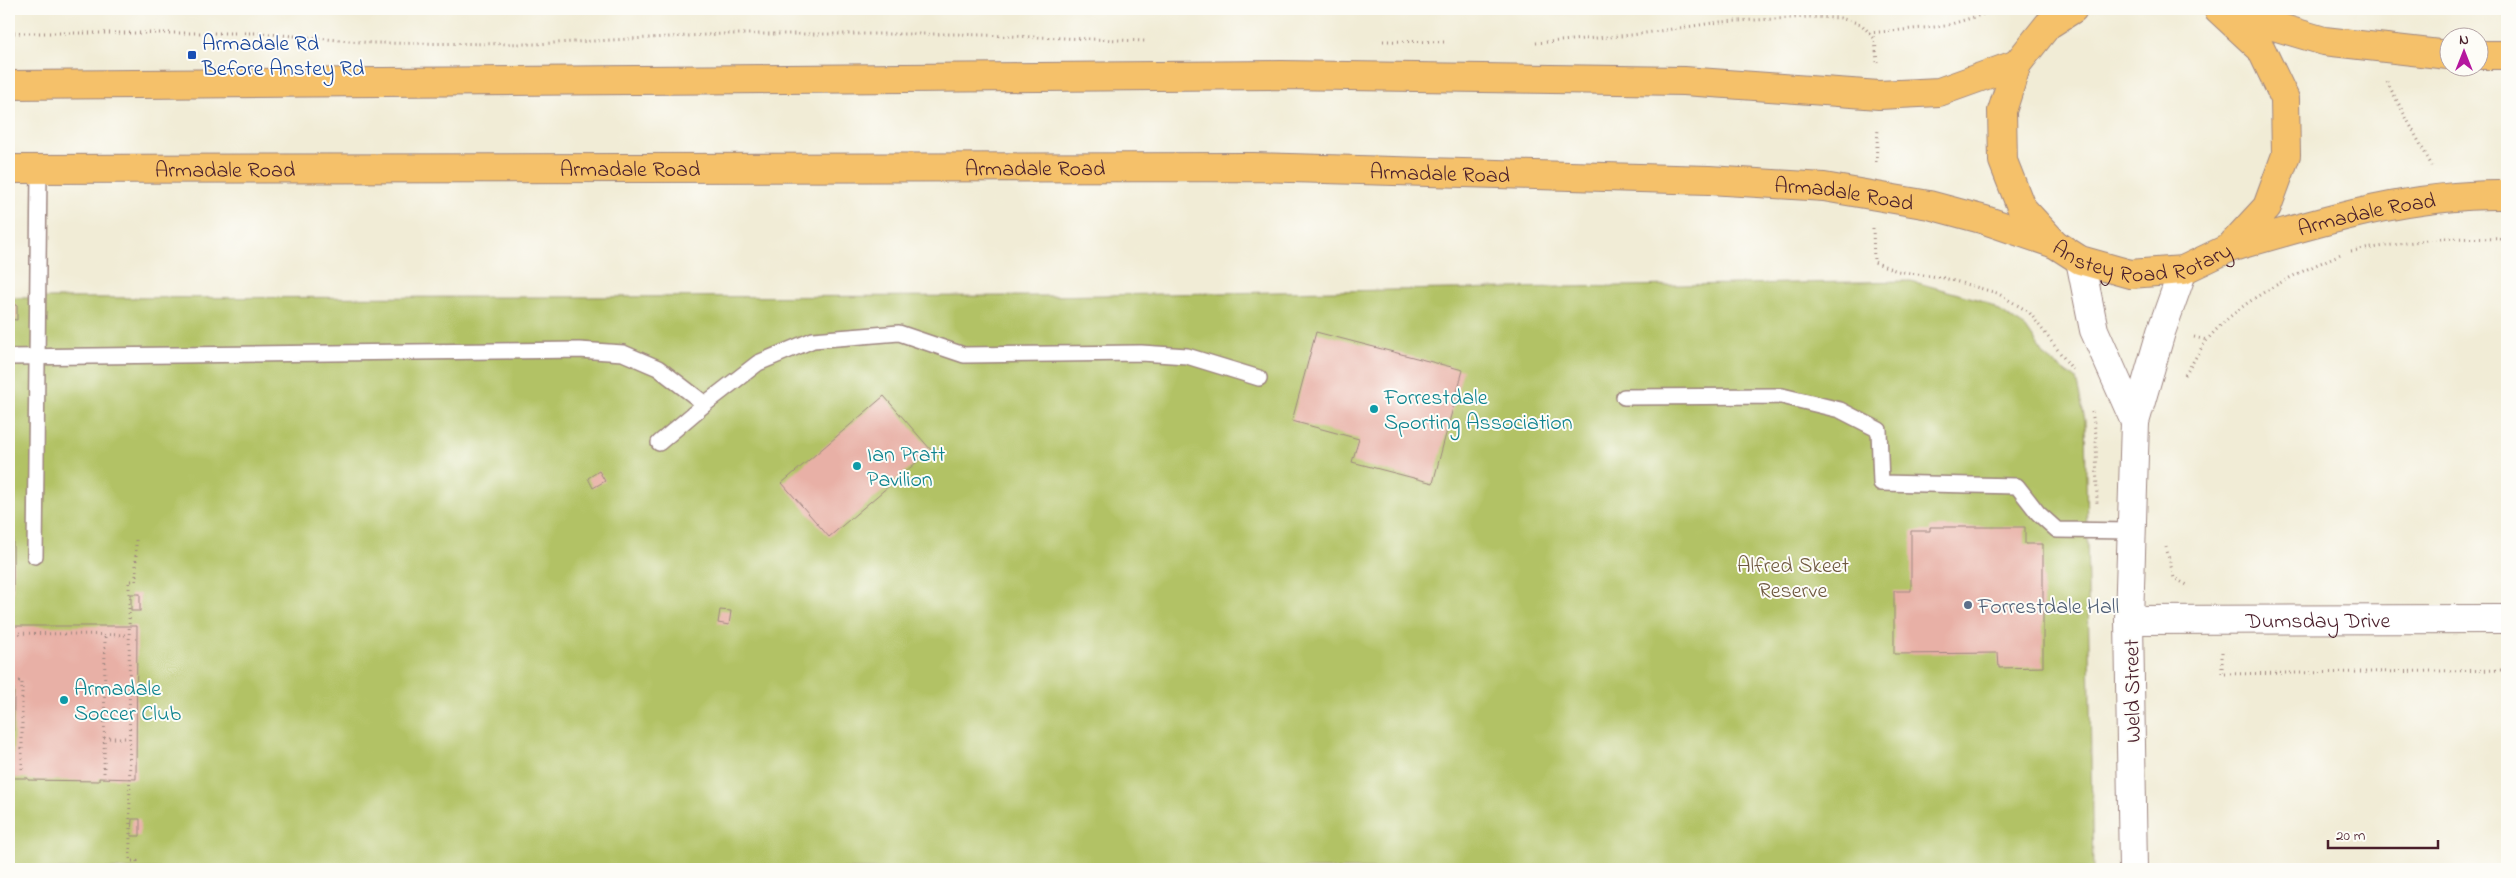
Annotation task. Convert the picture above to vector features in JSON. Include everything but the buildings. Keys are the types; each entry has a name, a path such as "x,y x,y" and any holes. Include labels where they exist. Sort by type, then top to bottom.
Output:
{"highway":[{"name":"Anstey Road Rotary","path":"2073,9 2048,25 2017,64 2002,111 2003,161 2022,207 2055,244 2080,260 2130,274 2183,270 2229,248 2266,207 2286,155 2285,99 2261,49 2219,10"},
{"path":"2219,10 2324,41 2438,54"},
{"path":"2488,55 2507,55"},
{"path":"9,86 1281,75 1684,81 1879,96 1939,92 2017,64"},
{"name":"Armadale Road","path":"9,169 1253,167 1709,180 1824,187 1929,205 1985,220 2055,244"},
{"name":"Armadale Road","path":"2229,248 2347,215 2439,198 2475,194 2507,195"}],"street":[{"name":"Weld Street","path":"2080,260 2094,330 2135,422"},
{"name":"Weld Street","path":"2133,869 2129,620 2135,422 2161,332 2183,270"},
{"name":"Dumsday Drive","path":"2129,620 2507,619"}],"lane":[{"path":"36,556 38,169"},
{"path":"659,442 758,363 813,340 900,333 964,355 1141,353 1187,356 1259,378"},
{"path":"9,357 579,350 614,352 623,353 658,368 705,404"},
{"path":"1624,397 1782,396 1840,410 1878,430 1881,483 2017,486 2038,513 2057,530 2132,532"}],"path":[{"path":"1869,33 1945,26 2000,9"},
{"path":"2387,82 2436,173"},
{"path":"2181,381 2208,340 2230,319 2280,283 2345,252 2441,238 2507,239"},
{"path":"1874,262 1897,271 1944,278 1997,293 2029,312 2054,342"},
{"path":"136,540 136,581 129,581 129,738 130,862 138,862 138,869"},
{"path":"2166,544 2174,578 2190,587"},
{"path":"2221,620 2222,674 2507,670"},
{"path":"9,633 129,635"},
{"path":"104,773 105,635"},
{"path":"9,681 22,681 22,770"},
{"path":"104,738 129,738"}],"green space":[{"name":"Alfred Skeet Reserve","path":"1911,281 1984,301 2026,328 2045,356 2076,379 2085,420 2093,869 9,869 9,298 1045,296"}],"place":[{"name":"Armadale Rd Before Anstey Rd","path":"192,55"},
{"name":"Forrestdale Sporting Association","path":"1374,409"},
{"name":"Ian Pratt Pavilion","path":"857,466"},
{"name":"Forrestdale Hall","path":"1968,605"},
{"name":"Armadale Soccer Club","path":"64,700"}]}
